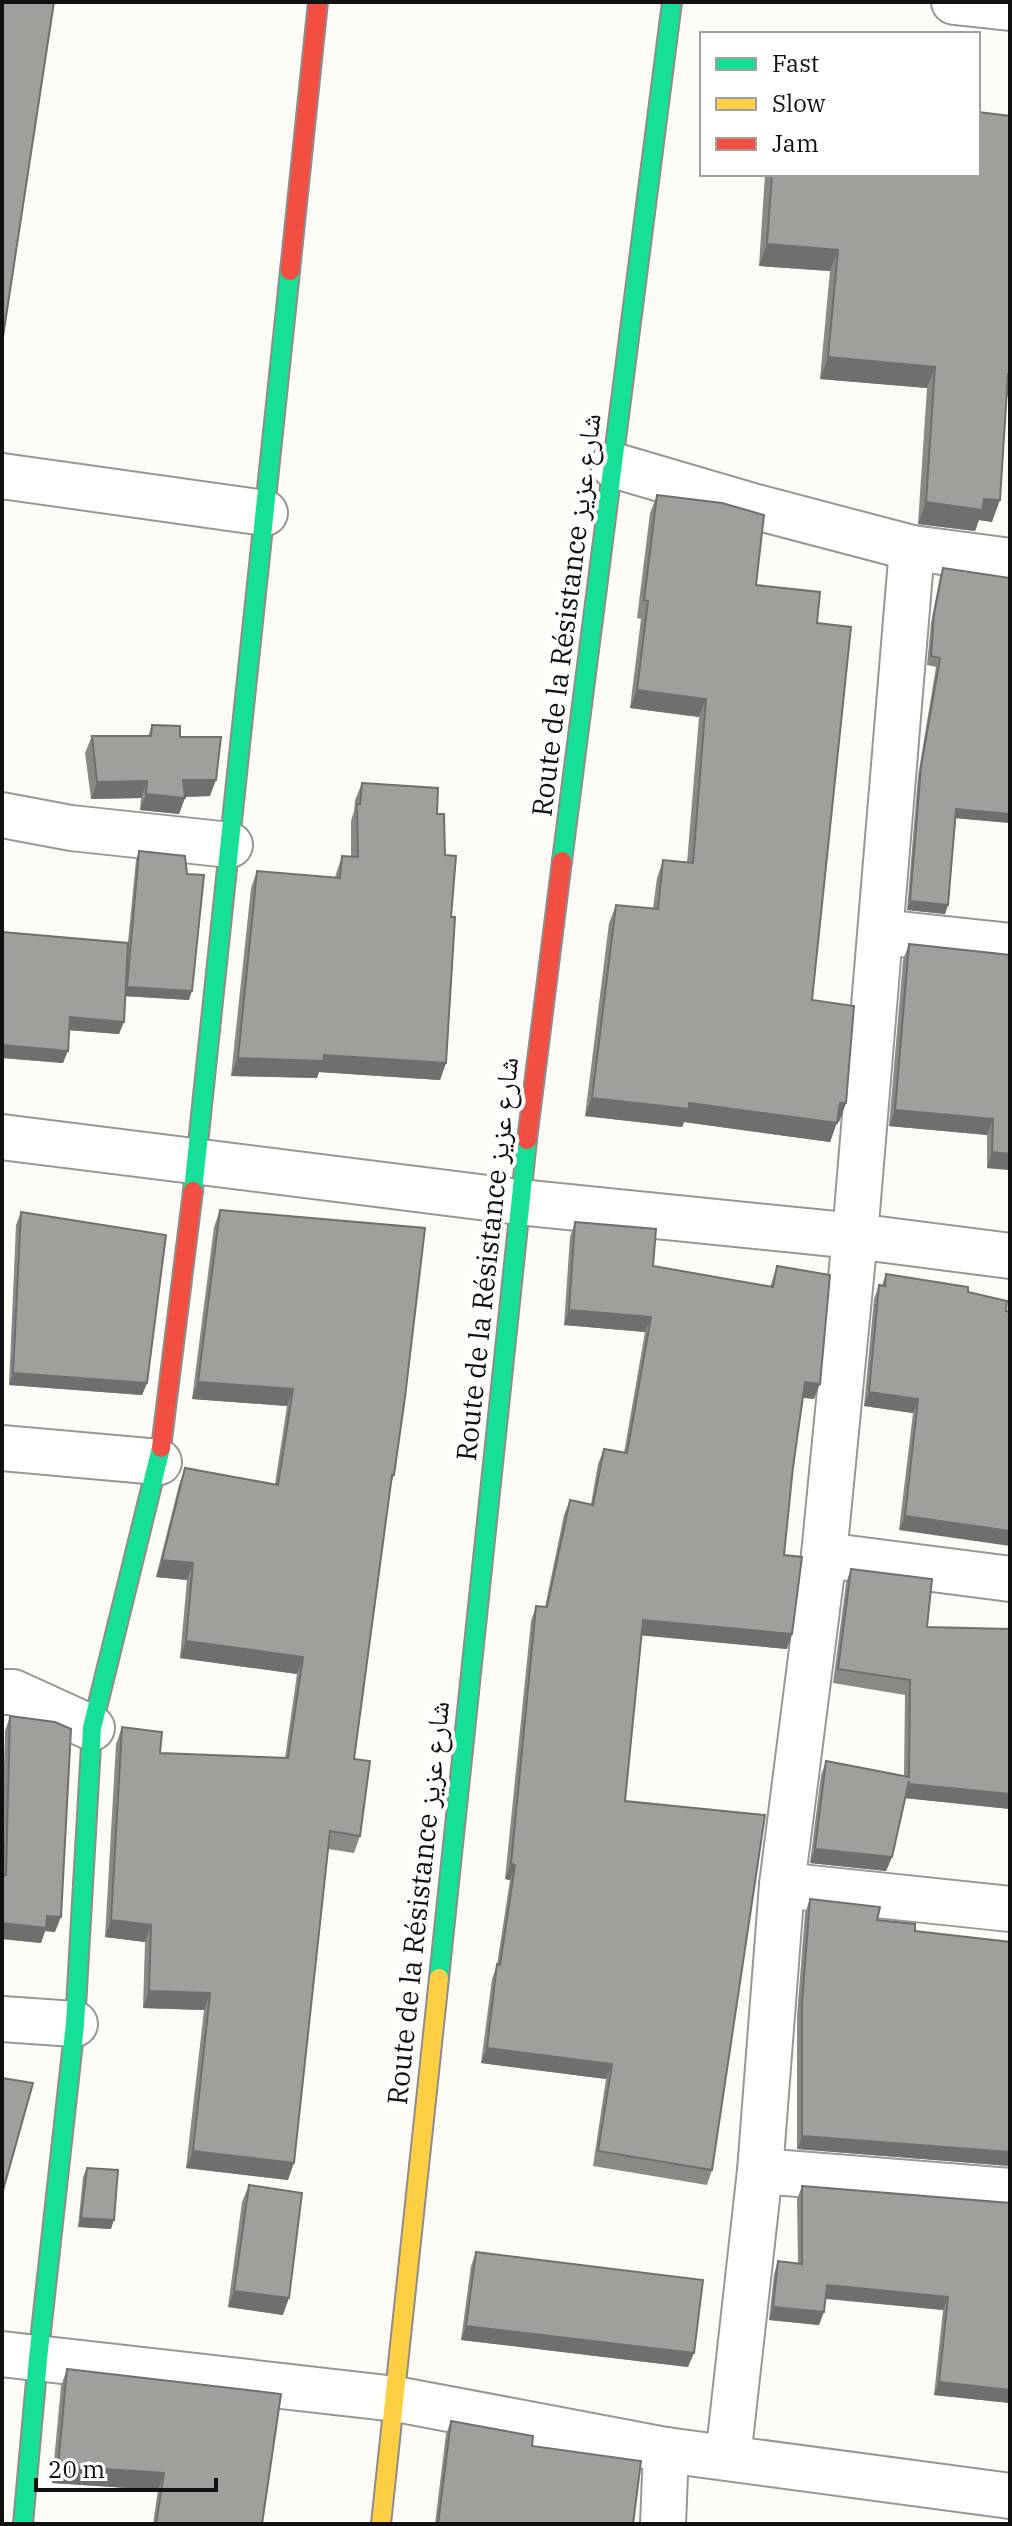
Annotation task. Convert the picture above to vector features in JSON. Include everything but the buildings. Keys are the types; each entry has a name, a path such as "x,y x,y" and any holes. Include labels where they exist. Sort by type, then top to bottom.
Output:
{"street":[{"path":"23,2524 20,2357 75,2024 92,1728 159,1462 197,1162 318,2"},
{"name":"Route de la Résistance شارع عزيز","path":"381,2524 519,1202 672,2"},
{"path":"613,465 912,548 1010,561"},
{"path":"2,476 265,513"},
{"path":"728,2458 760,2171 782,1885 824,1555 855,1236 912,548"},
{"path":"2,815 71,828 230,845"},
{"path":"881,932 1010,946"},
{"path":"2,1137 519,1202 855,1236 1010,1256"},
{"path":"2,1448 159,1462"},
{"path":"824,1555 1010,1579"},
{"path":"2,1692 13,1692 92,1728"},
{"path":"782,1885 1010,1909"},
{"path":"2,2019 75,2024"},
{"path":"760,2171 1010,2191"},
{"path":"20,2357 396,2399 666,2450 1010,2496"},
{"path":"663,2524 666,2450"}],"traffic: fast":[{"path":"562,861 672,2"},
{"path":"193,1191 290,271"},
{"path":"439,1978 527,1140"},
{"path":"23,2524 75,2024 92,1728 161,1448"}],"traffic: slow":[{"path":"381,2524 439,1978"}],"traffic: jam":[{"path":"290,271 318,2"},
{"path":"527,1140 562,861"},
{"path":"161,1448 193,1191"}]}
